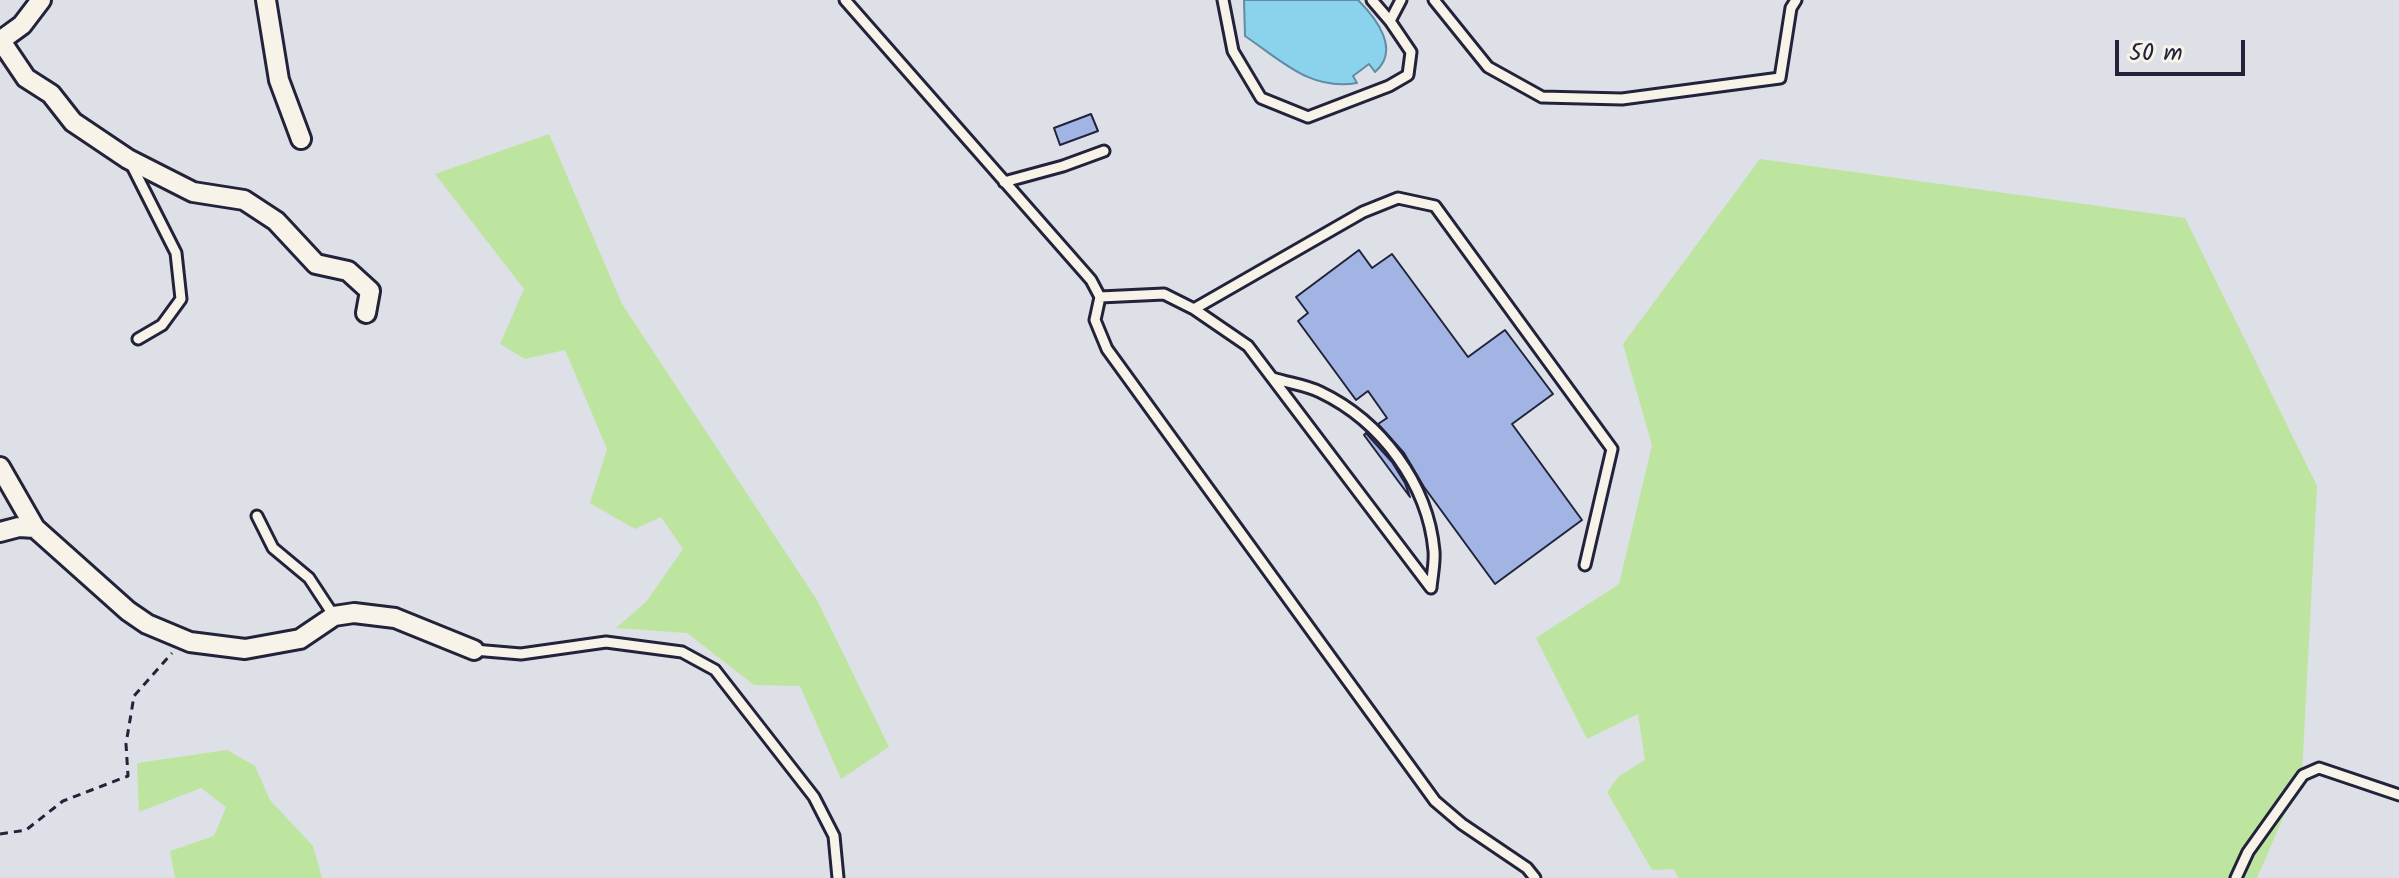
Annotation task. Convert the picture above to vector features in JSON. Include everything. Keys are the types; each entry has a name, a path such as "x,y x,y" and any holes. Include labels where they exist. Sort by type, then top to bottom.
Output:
{"street":[{"path":"41,0 22,25 0,41 26,78 51,94 73,122 128,159 193,192 244,200 276,221 316,264 348,271 370,291 366,313"},
{"path":"266,0 279,80 301,139"},
{"path":"0,467 35,528 128,611 147,624 190,642 245,649 300,639 334,616 354,613 395,618 474,650"},
{"path":"0,532 19,527 35,528"}],"lane":[{"path":"845,0 1091,280 1100,297 1095,320 1107,349 1435,801 1462,824 1527,868 1535,878"},
{"path":"1223,0 1233,51 1261,98 1308,117 1389,86 1408,75 1411,52 1372,0"},
{"path":"1390,21 1401,0"},
{"path":"1434,0 1488,67 1542,97 1622,99 1780,78 1791,8 1796,0"},
{"path":"1004,182 1104,151"},
{"path":"128,159 176,253 181,299 162,325 138,339"},
{"path":"1194,309 1363,212 1398,198 1435,206 1612,449 1585,565"},
{"path":"1100,297 1164,294 1194,309 1248,346 1431,588 1434,553 1427,515 1417,486 1385,443 1356,414 1319,391 1273,378"},
{"path":"257,516 273,548 309,578 334,616"},
{"path":"474,650 521,654 606,642 682,652 715,670 814,797 834,836 838,878"},
{"path":"2236,878 2248,852 2303,775 2319,768 2399,795"}],"path":[{"path":"0,834 26,830 63,801 128,776 126,744 134,696 167,656 190,642"}],"green space":[{"path":"549,134 622,304 817,600 889,747 841,779 800,686 754,685 687,633 616,628 646,602 683,549 661,517 635,529 590,503 607,449 565,350 525,359 500,344 524,289 435,174"},
{"path":"1760,159 2185,218 2317,486 2302,774 2257,878 1679,878 1673,869 1652,870 1607,792 1619,776 1645,760 1638,714 1587,739 1536,638 1619,584 1652,445 1623,344"},
{"path":"227,750 255,766 270,800 313,846 322,878 175,878 170,851 214,836 226,807 201,788 139,812 137,763"}],"water":[{"path":"1244,0 1358,0 1383,34 1386,54 1375,72 1369,64 1353,76 1357,83 1325,83 1311,78 1284,64 1245,36"}],"building":[{"path":"1091,114 1098,131 1060,145 1054,128"},
{"path":"1359,250 1372,268 1392,254 1468,357 1505,330 1553,394 1512,424 1582,520 1495,584 1424,487 1404,453 1378,424 1387,418 1368,391 1356,400 1298,321 1308,313 1296,297"},
{"path":"1366,433 1392,462 1410,497 1364,435"}]}
